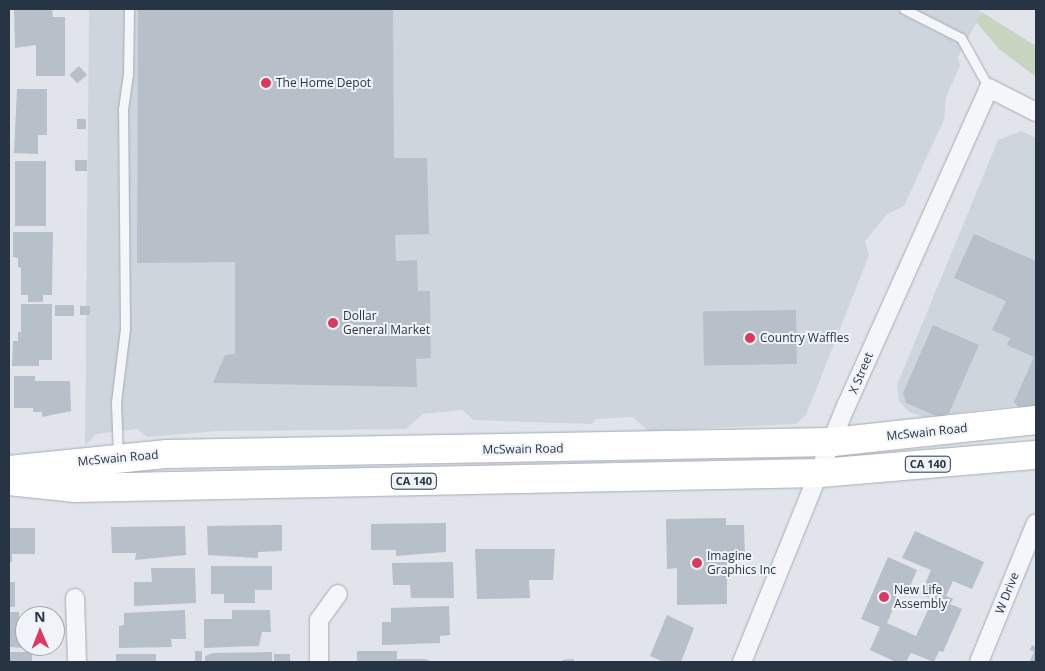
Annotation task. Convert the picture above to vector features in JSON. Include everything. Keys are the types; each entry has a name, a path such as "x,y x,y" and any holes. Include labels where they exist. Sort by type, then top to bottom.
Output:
{"main road":[{"name":"McSwain Road","path":"9,470 118,458 224,452 833,442 1036,420"},
{"name":"CA 140","path":"9,481 74,488 820,473 1036,455"}],"street":[{"path":"989,88 1036,112"},
{"name":"X Street","path":"742,662 915,247 989,88"},
{"name":"W Drive","path":"979,662 1033,542 1036,523"},
{"path":"319,662 319,620 338,594"},
{"path":"75,598 77,662"}],"lane":[{"path":"118,458 116,402 124,329 123,110 128,75 129,9"},
{"path":"904,9 961,38 989,88"}],"shaded area":[{"path":"89,9 975,9 982,12 958,57 960,66 946,97 944,120 904,206 887,214 865,241 869,255 806,415 796,424 648,431 633,417 596,419 592,424 474,420 462,410 423,414 406,429 219,431 147,437 137,429 96,434 85,445"},
{"path":"1021,131 1036,138 1036,403 923,417 909,412 899,401 897,385 998,140"}],"green space":[{"path":"982,12 1036,46 1036,77 999,49 976,22"}],"building":[{"path":"14,9 52,9 53,17 65,17 65,76 36,76 36,45 15,48"},
{"name":"The Home Depot","path":"138,9 393,9 394,158 427,158 429,234 395,235 396,261 417,260 418,291 430,291 431,358 416,359 417,387 213,383 225,355 235,354 235,262 137,263"},
{"path":"79,66 87,75 77,84 69,75"},
{"path":"17,89 47,89 47,135 38,135 38,154 14,153"},
{"path":"77,119 86,119 86,129 77,129"},
{"path":"75,160 87,160 87,171 75,171"},
{"path":"15,161 46,161 46,226 15,226"},
{"path":"13,232 53,232 52,295 43,295 43,302 28,302 28,295 21,295 21,268 18,267 18,258 13,257"},
{"path":"974,234 1036,261 1036,406 1019,408 1014,402 1034,357 1007,345 1010,338 992,330 1006,301 954,278"},
{"path":"21,304 52,304 52,360 39,360 39,366 12,366 13,341 18,341 18,332 21,332"},
{"path":"55,305 74,305 74,316 55,316"},
{"path":"80,306 90,306 90,315 80,315"},
{"name":"Country Waffles","path":"796,310 797,364 704,366 703,312"},
{"path":"933,325 979,345 949,413 939,417 906,403 903,393"},
{"path":"14,376 35,376 35,381 70,381 71,411 42,417 42,412 33,412 33,408 14,408"},
{"name":"Imagine Graphics Inc","path":"726,518 726,525 744,525 745,558 727,558 727,604 677,605 677,568 667,569 666,519"},
{"path":"446,523 446,552 396,556 396,550 371,550 371,524"},
{"path":"282,525 282,551 258,552 258,558 208,555 207,526"},
{"path":"185,526 186,555 135,560 136,553 112,553 111,527"},
{"path":"9,528 35,528 35,554 12,554 12,562 9,562"},
{"name":"New Life Assembly","path":"915,531 984,562 972,589 953,581 946,596 953,599 950,604 962,609 943,652 939,651 934,662 911,653 906,662 896,662 870,650 880,627 861,619 888,557 917,570 909,589 903,586 887,623 916,636 933,599 921,594 931,570 902,558"},
{"path":"475,549 555,549 553,580 529,580 530,598 477,599"},
{"path":"453,562 454,598 411,598 410,585 393,585 392,563"},
{"path":"211,566 272,566 272,590 255,590 255,603 224,603 224,594 211,594"},
{"path":"151,568 195,568 196,603 134,606 134,582 152,582"},
{"path":"9,582 15,582 15,606 9,607"},
{"path":"449,606 450,635 440,636 440,643 382,645 382,622 391,622 391,608"},
{"path":"185,610 186,639 171,639 172,647 119,648 119,626 124,625 124,613"},
{"path":"232,610 270,610 271,632 262,632 259,646 204,648 204,619 232,619"},
{"path":"9,612 15,612 15,647 9,647"},
{"path":"667,615 694,628 681,662 664,662 650,656"},
{"path":"1032,645 1036,647 1036,662 1029,662 1034,652 1030,650"},
{"path":"195,651 202,651 202,661 195,661"},
{"path":"357,651 397,651 397,659 425,659 433,662 357,662"},
{"path":"9,652 15,652 15,656 32,656 32,662 9,662"},
{"path":"272,652 272,662 205,662 205,656 213,653"},
{"path":"116,654 156,654 156,662 116,662"},
{"path":"274,654 290,654 290,662 274,662"},
{"path":"574,659 574,662 562,662 562,660"}],"place":[{"name":"The Home Depot","path":"266,83"},
{"name":"Dollar General Market","path":"333,323"},
{"name":"Country Waffles","path":"750,338"},
{"name":"Imagine Graphics Inc","path":"697,563"},
{"name":"New Life Assembly","path":"884,597"}]}
